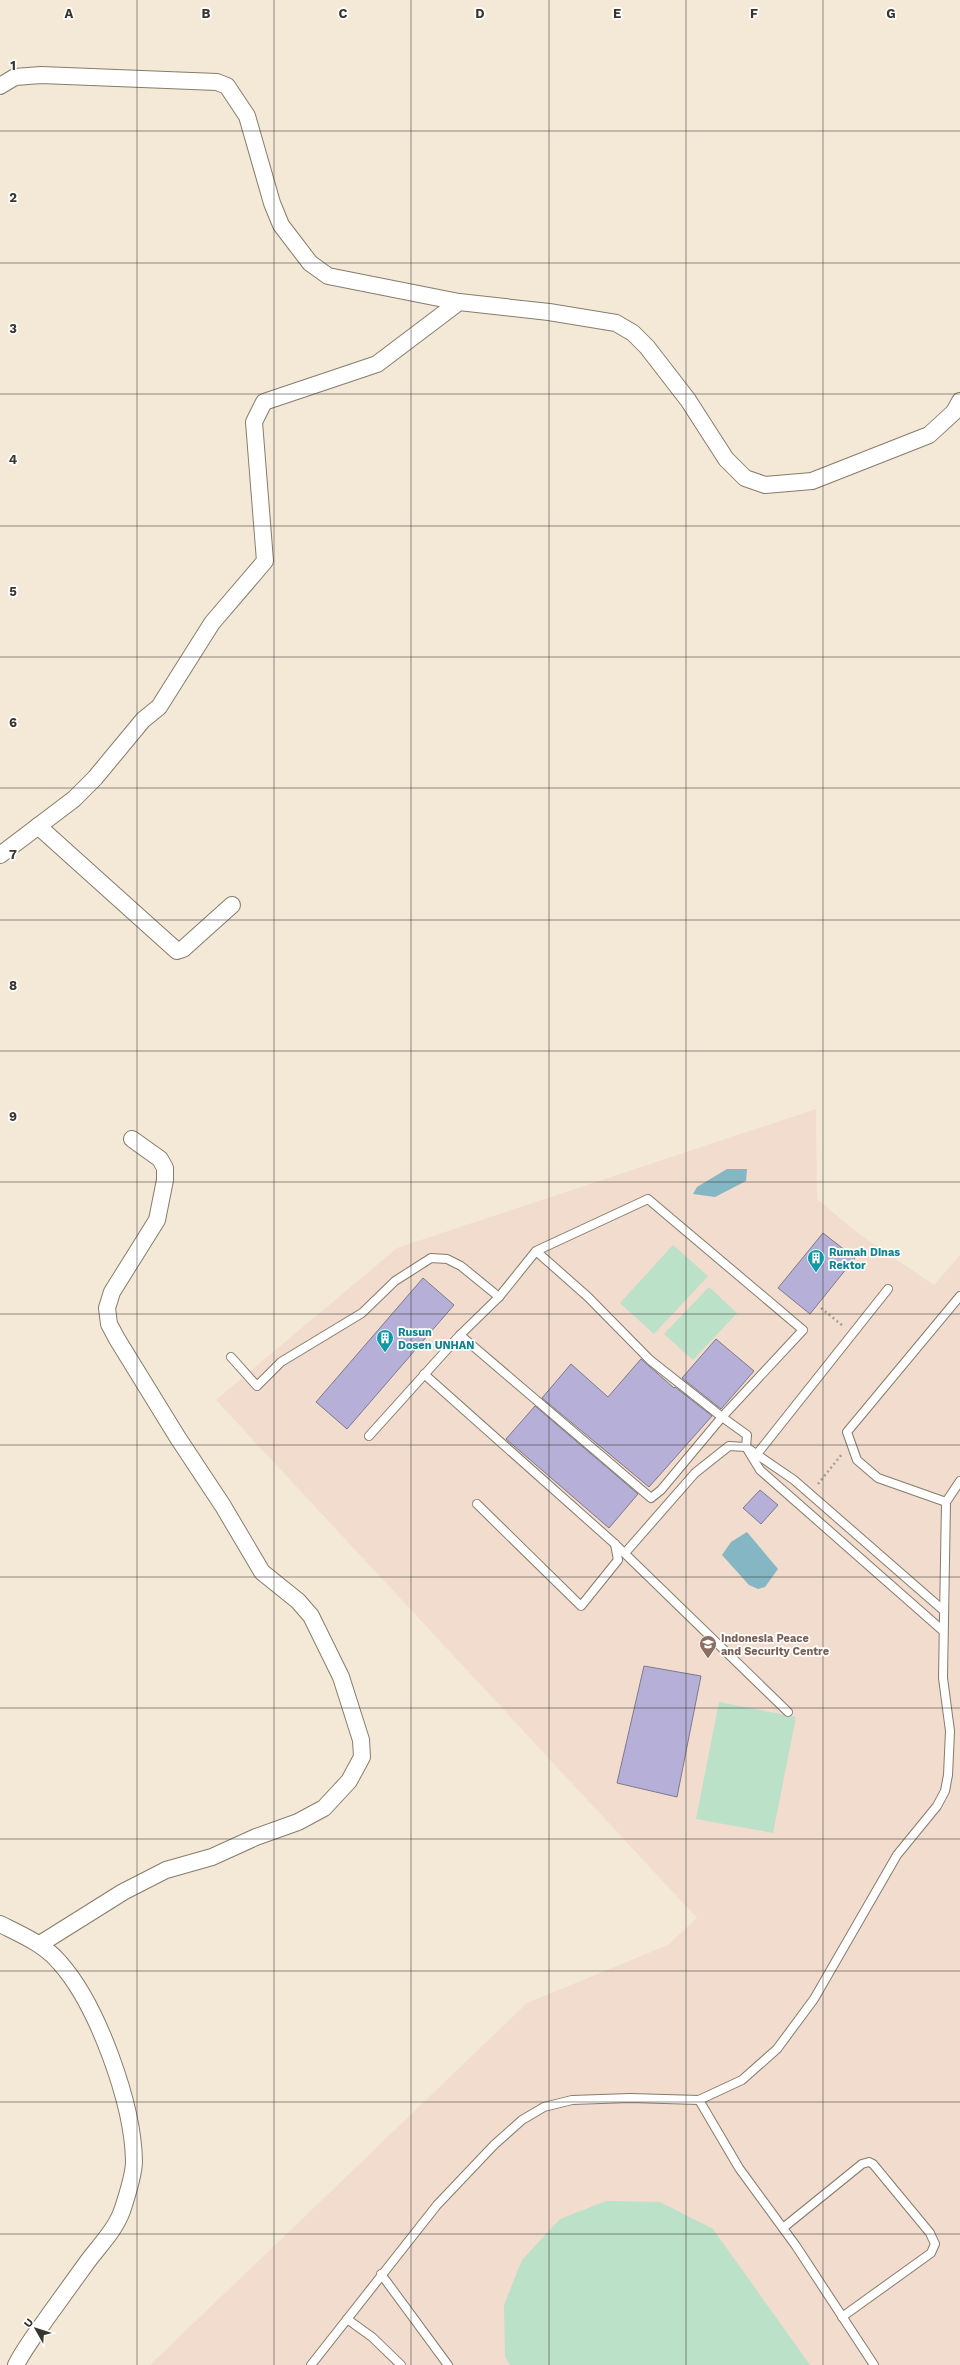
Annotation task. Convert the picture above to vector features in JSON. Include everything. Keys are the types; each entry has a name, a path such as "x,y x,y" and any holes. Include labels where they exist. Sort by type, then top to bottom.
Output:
{"street":[{"path":"0,86 15,77 41,75 216,82 227,86 247,116 272,203 281,225 310,263 328,276 459,302 549,312 616,323 633,333 647,347 688,400 726,459 745,478 766,485 812,481 929,435 954,412 960,401"},
{"path":"0,855 74,799 95,778 143,720 159,707 212,623 265,561 254,422 264,402 377,364 459,302"},
{"path":"38,826 94,878 177,951 183,949 232,905"},
{"path":"40,1944 123,1892 166,1870 212,1857 256,1837 298,1822 324,1808 349,1781 362,1757 361,1740 341,1677 311,1616 298,1601 262,1572 224,1506 178,1438 109,1324 107,1308 112,1292 157,1220 166,1180 165,1168 160,1159 132,1139"},
{"path":"0,1924 40,1944 59,1962 74,1980 87,2000 102,2035 126,2109 134,2162 122,2211 113,2229 22,2353 16,2365"}],"lane":[{"path":"369,1436 460,1335 499,1297 536,1251 648,1199 803,1330 722,1417 661,1490 651,1498 460,1335"},
{"path":"536,1251 588,1297 650,1360 747,1436 746,1447 760,1470 942,1630"},
{"path":"231,1357 256,1386 282,1362 362,1313 395,1281 431,1258 447,1259 461,1266 499,1297"},
{"path":"757,1454 888,1289"},
{"path":"946,1502 878,1478 857,1460 847,1432 960,1296"},
{"path":"424,1374 625,1553 788,1712"},
{"path":"625,1553 695,1473 728,1446 746,1447 794,1480 943,1610"},
{"path":"311,2365 347,2320 380,2274 437,2205 494,2144 522,2120 544,2107 572,2100 630,2098 699,2100 742,2080 777,2049 814,1999 897,1856 937,1806 945,1791 948,1775 950,1731 943,1678 942,1630 946,1502 960,1481"},
{"path":"477,1504 581,1606 618,1560 615,1544"},
{"path":"699,2100 739,2168 783,2228 874,2365"},
{"path":"783,2228 862,2164 869,2162 873,2164 930,2233 935,2244 931,2253 842,2317"},
{"path":"380,2274 448,2365"},
{"path":"347,2320 372,2337 401,2365"}],"path":[{"path":"821,1308 852,1334"},
{"path":"810,1494 851,1443"}],"shaded area":[{"name":"Indonesia Peace and Security Centre","path":"816,1109 817,1199 859,1234 934,1285 960,1255 960,2365 150,2365 527,2003 668,1945 697,1918 216,1400 397,1248"}],"green space":[{"path":"673,1245 708,1276 654,1334 620,1303"},
{"path":"709,1287 737,1313 693,1360 664,1334"},
{"path":"719,1702 796,1717 773,1833 696,1819"},
{"path":"606,2201 660,2202 713,2229 810,2365 510,2365 505,2357 504,2305 522,2260 560,2219"}],"water":[{"path":"727,1169 747,1169 746,1181 715,1197 693,1194 697,1187"},
{"path":"747,1532 778,1569 765,1587 758,1589 749,1585 722,1555 731,1542"}],"building":[{"name":"Rumah Dinas Rektor","path":"823,1233 855,1258 810,1314 778,1288"},
{"name":"Rusun Dosen UNHAN","path":"423,1278 454,1305 347,1429 316,1402"},
{"path":"716,1339 754,1371 721,1409 682,1378"},
{"path":"641,1359 674,1388 675,1387 712,1416 649,1487 542,1398 571,1364 608,1397"},
{"path":"535,1406 638,1494 609,1528 506,1439"},
{"path":"760,1490 778,1505 761,1524 743,1508"},
{"path":"644,1666 701,1676 677,1797 617,1783"}],"place":[{"name":"Rumah Dinas Rektor","path":"816,1273"},
{"name":"Rusun Dosen UNHAN","path":"385,1353"},
{"name":"Indonesia Peace and Security Centre","path":"708,1659"}]}
